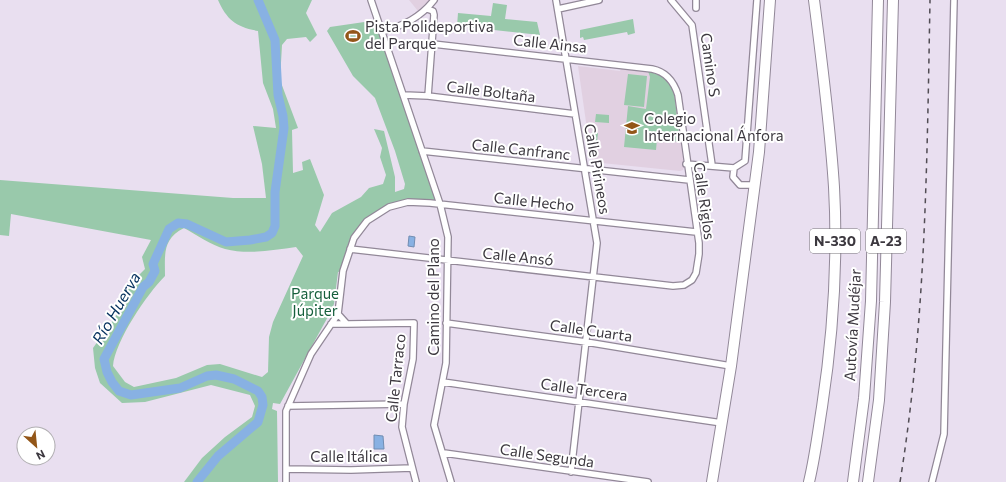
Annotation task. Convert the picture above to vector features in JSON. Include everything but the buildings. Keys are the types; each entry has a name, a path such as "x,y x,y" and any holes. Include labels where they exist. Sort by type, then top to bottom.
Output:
{"highway":[{"path":"712,482 731,366 760,152 770,0"},
{"name":"N-330","path":"809,482 814,462 829,362 835,239 834,188 828,118 814,0"},
{"name":"Autovía Mudéjar","path":"853,482 864,398 870,301 878,0"},
{"name":"Autovía Mudéjar","path":"868,482 879,400 885,302 892,0"}],"street":[{"name":"Camino del Plano","path":"371,0 440,204 448,237 446,363 434,424 444,453 451,482"},
{"path":"382,32 413,20 427,9 434,0"},
{"name":"Calle Pirineos","path":"556,0 565,58 586,170 597,244 571,472"},
{"path":"558,8 599,0"},
{"name":"Camino S","path":"670,0 692,25 712,165"},
{"path":"696,0 696,8"},
{"path":"686,164 734,168 745,161 757,0"},
{"path":"932,482 944,434 954,0"},
{"path":"427,9 432,11 434,15 428,96"},
{"name":"Calle Ainsa","path":"433,44 565,58 652,69 663,72"},
{"name":"Calle Riglos","path":"663,72 672,81 675,87 696,232 699,243 696,273 692,280 684,285"},
{"name":"Calle Boltaña","path":"404,95 428,96 575,114"},
{"name":"Calle Canfranc","path":"422,151 689,180"},
{"path":"734,168 733,177 740,185 755,186"},
{"name":"Calle Hecho","path":"338,314 343,271 350,249 359,230 367,221 381,210 408,202 440,204 696,232"},
{"name":"Calle Ansó","path":"350,249 594,277 684,285"},
{"path":"286,482 286,411 312,354 338,314 347,324"},
{"name":"Calle Tarraco","path":"347,324 414,323 413,358 404,404 402,427 416,482"},
{"name":"Calle Cuarta","path":"446,323 586,342 731,366"},
{"path":"331,324 347,324"},
{"name":"Calle Tercera","path":"443,382 722,423"},
{"path":"288,406 404,404"},
{"name":"Calle Segunda","path":"444,453 648,482"},
{"name":"Calle Itálica","path":"286,469 351,470 412,468"}],"shaded area":[{"path":"409,0 430,0 418,11"},
{"name":"Colegio Internacional Ánfora","path":"578,66 620,71 621,68 648,71 663,76 674,91 684,167 683,170 680,171 592,162 592,153 590,150"}],"green space":[{"name":"Parque Júpiter","path":"218,0 312,0 306,13 317,35 310,42 306,37 287,39 282,45 280,80 298,128 292,130 293,173 303,170 302,162 310,159 324,195 315,225 320,232 332,213 361,197 369,188 383,184 386,175 380,157 382,148 374,129 384,131 395,177 395,192 404,189 405,184 395,151 375,98 353,76 327,31 330,27 378,20 440,204 413,202 389,207 359,230 343,271 338,272 334,304 330,313 280,404 273,403 272,409 277,411 278,482 184,482 202,458 225,437 252,417 255,406 250,395 211,385 145,402 122,403 100,383 95,368 93,348 116,316 129,285 145,269 142,257 151,240 11,214 9,236 0,235 0,180 233,198 266,198 262,164 253,126 276,128 273,109 263,83 258,31 233,22 221,7","holes":["184,228 225,249 252,252 296,247 303,256 273,322 269,337 268,372 262,377 220,364 207,365 176,378 134,387 125,382 113,366 119,344 133,318 165,276 165,254 168,242 177,232"]},
{"path":"493,3 507,5 505,19 537,22 540,35 457,26 458,13 491,16"},
{"path":"633,19 635,33 628,35 627,32 584,40 583,37 580,38 580,30"},
{"path":"648,71 664,78 670,83 674,91 680,142 657,139 656,150 624,147 628,106 646,109 650,77"},
{"path":"628,74 647,76 644,107 624,105"},
{"path":"596,114 609,115 609,123 595,122"},
{"path":"592,132 598,133 596,150 590,150"}],"water":[{"path":"409,236 415,237 414,247 408,246"},
{"path":"374,435 383,436 384,449 374,449"}],"waterway":[{"name":"Río Huerva","path":"197,482 218,456 258,422 263,405 262,397 258,391 234,379 216,375 207,376 180,388 131,395 119,391 112,382 107,372 104,359 143,287 149,282 155,271 153,264 169,229 178,223 187,224 226,242 266,237 272,233 275,226 275,192 284,128 278,95 275,40 258,0"}],"railway":[{"path":"900,482 909,422 915,362 924,241 930,0"}],"place":[{"name":"Pista Polideportiva del Parque","path":"353,36"},
{"name":"Colegio Internacional Ánfora","path":"632,128"}]}
